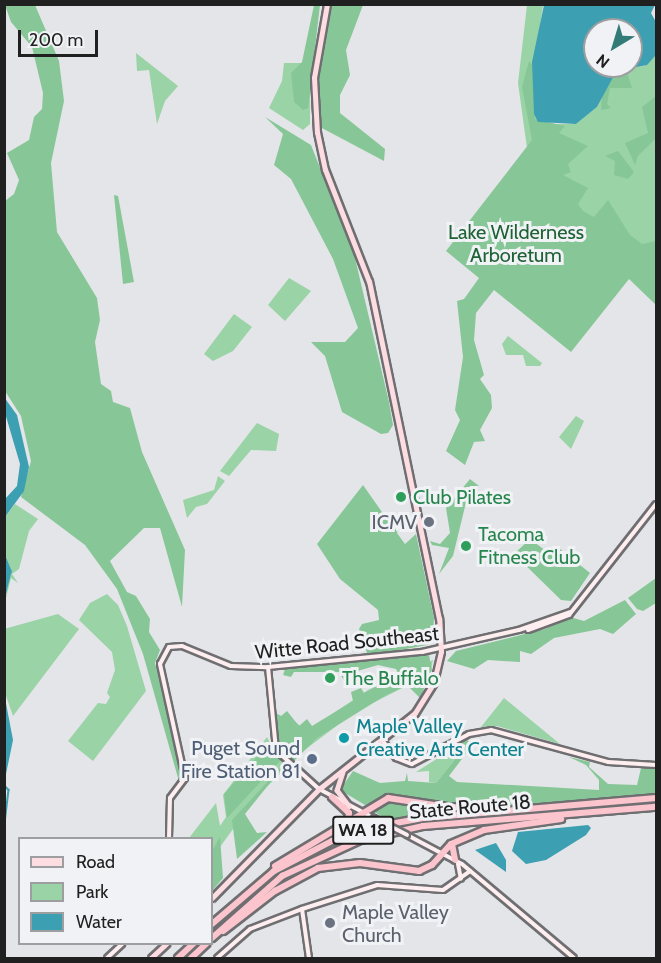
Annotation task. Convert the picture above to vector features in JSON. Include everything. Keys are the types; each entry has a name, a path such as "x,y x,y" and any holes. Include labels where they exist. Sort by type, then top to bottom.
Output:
{"highway":[{"path":"332,797 349,813 348,823"},
{"path":"223,912 268,871 394,797 447,807 542,807"},
{"name":"State Route 18","path":"213,923 223,912 274,871 355,833 411,819 657,798"},
{"name":"State Route 18","path":"213,939 282,876 360,840 423,826 657,807"},
{"path":"213,939 240,915 303,874 352,862 419,871 432,865 453,843 497,827 639,809"},
{"path":"453,843 456,860"},
{"path":"178,958 191,945"},
{"path":"192,958 207,945"}],"main road":[{"path":"213,897 319,789 382,740 423,702 441,648 440,619 369,282 325,170 317,133 314,78 327,4"},
{"path":"346,768 337,790 349,806"},
{"path":"151,958 165,945"}],"street":[{"name":"Witte Road Southeast","path":"519,630 556,622 570,612 657,504"},
{"name":"Witte Road Southeast","path":"169,837 170,798 184,784 185,773 160,664 162,653 178,645 231,666 268,667 441,648 519,630 570,612"},
{"path":"531,629 544,623"},
{"path":"268,667 276,750 319,789 332,797 456,860 574,958"},
{"path":"382,740 396,758 409,763 428,759 469,734 491,730 618,764 657,765"},
{"path":"449,857 462,868 459,882"},
{"path":"217,958 250,929 302,909 377,885 436,891 459,882 470,870"},
{"path":"302,909 309,958"},
{"path":"107,958 121,945"}],"green space":[{"path":"5,5 35,5 59,61 64,101 51,163 57,232 97,298 100,320 95,342 101,384 111,391 113,402 130,408 142,452 185,550 182,607 160,528 144,528 110,561 127,592 136,596 150,619 149,632 160,650 155,663 182,773 180,785 143,654 117,589 85,545 21,497 31,461 21,416 5,391 5,201 14,194 19,180 7,153 29,140 34,117 42,109 43,93 32,47 11,22"},
{"path":"314,5 320,5 308,108 303,110 294,102 291,73 302,62"},
{"path":"331,5 363,5 346,50 350,75 340,95 340,113 385,149 384,161 320,127 319,78"},
{"path":"527,5 543,5 532,82 535,109 548,124 576,124 597,107 612,78 643,78 643,66 656,55 656,301 528,155 518,83"},
{"path":"136,53 178,86 165,101 157,124 149,70 137,71"},
{"name":"Lake Wilderness Arboretum","path":"529,61 533,66 535,119 565,126 559,133 588,146 568,164 571,172 563,175 588,188 578,204 583,211 594,217 608,200 630,235 642,244 656,241 656,305 629,279 571,352 494,290 476,313 474,340 484,375 480,379 491,395 492,408 480,430 485,441 474,442 465,465 446,451 460,420 455,410 463,357 457,301 464,299 479,278 446,251 532,140 522,87"},
{"path":"284,63 310,63 310,124 303,130 269,108 282,81"},
{"path":"612,78 629,78 632,88 610,88 607,104 611,108 601,110 602,97"},
{"path":"656,96 656,138 638,156 635,165 625,143 648,133 642,107"},
{"path":"265,117 311,145 354,254 389,402 393,425 388,433 381,434 342,412 325,356 311,342 345,342 358,328 333,259 291,179 274,165 283,134"},
{"path":"618,151 634,172 628,179 614,175 615,161 605,156"},
{"path":"114,195 118,196 134,282 123,284"},
{"path":"289,278 311,291 285,321 268,305"},
{"path":"234,314 252,327 233,351 213,361 204,354"},
{"path":"508,336 542,363 540,366 526,366 523,355 506,355 502,344"},
{"path":"576,416 584,421 571,449 559,437"},
{"path":"257,423 279,434 276,451 251,450 229,476 220,471"},
{"path":"218,476 225,481 207,504 196,507 187,518 183,500 214,490"},
{"path":"470,479 479,486 470,486 453,556 439,574 449,548 432,545 430,541 440,544 450,533 446,508"},
{"path":"363,485 389,522 403,517 397,533 405,544 416,534 434,618 433,638 427,645 368,656 359,629 362,624 379,620 378,610 340,579 317,544"},
{"path":"15,504 38,519 29,531 19,569 12,574 18,583 11,578 5,602 5,517"},
{"path":"530,539 550,554 560,549 590,573 571,601 561,600 514,554"},
{"path":"656,578 656,603 643,611 637,609 628,598"},
{"path":"107,594 118,605 127,626 146,691 93,761 68,741 98,703 106,704 110,697 107,693 115,670 112,652 79,620 90,603"},
{"path":"625,600 636,614 613,634 600,629 554,638 531,654 520,651 520,662 488,660 474,669 447,661 456,651 545,629 570,617 584,621"},
{"path":"58,614 79,629 13,716 5,693 4,629"},
{"path":"429,655 432,670 420,698 407,685 386,695 317,738 294,761 279,748 274,712 281,716 287,711 299,726 307,719 312,726 353,701 351,692 361,688 364,693 399,675 396,669 378,665 354,672 353,681 346,684 339,672 294,672 291,677 283,675 285,669"},
{"path":"433,660 430,674 355,712 298,755 254,800 213,857 213,837 190,837 216,803 220,826 226,817 223,795 267,737 277,757 282,753 275,738 285,714 307,731 368,690"},
{"path":"504,698 560,744 497,726 481,727"},
{"path":"466,740 474,743 449,776 457,782 599,790 599,780 586,765 569,757 590,762 589,767 608,784 637,785 641,768 656,767 656,793 550,804 463,806 392,795 365,805 340,790 353,771 380,783 405,781 407,773 408,781 436,783 460,753 454,748"},
{"path":"270,742 281,760 227,818 224,794"},
{"path":"454,748 460,753 436,783 429,782 429,771 416,772"},
{"path":"284,764 287,770 274,778 245,814 257,833 267,832 237,859 232,820"},
{"path":"390,799 475,810 388,820 371,810"},
{"path":"220,837 223,878 213,890 213,849"}],"water":[{"path":"544,5 655,5 651,13 656,22 656,55 647,65 643,66 643,18 583,18 583,78 613,78 597,107 576,124 538,122 534,114 532,62"},
{"path":"4,397 17,415 29,467 24,491 5,517 5,499 17,486 20,464 5,413"},
{"path":"4,693 13,740 5,779 4,779"},
{"path":"588,825 591,828 586,835 546,860 526,864 512,851 518,832"},
{"path":"496,843 506,860 506,872 475,850"}],"waterway":[{"path":"4,559 9,571 4,591"},
{"path":"4,785 9,790 4,832"}],"place":[{"name":"Club Pilates","path":"401,497"},
{"name":"ICMV","path":"429,522"},
{"name":"Tacoma Fitness Club","path":"466,546"},
{"name":"The Buffalo","path":"330,678"},
{"name":"Maple Valley Creative Arts Center","path":"344,738"},
{"name":"Puget Sound Fire Station 81","path":"312,759"},
{"name":"Maple Valley Church","path":"330,923"}]}
